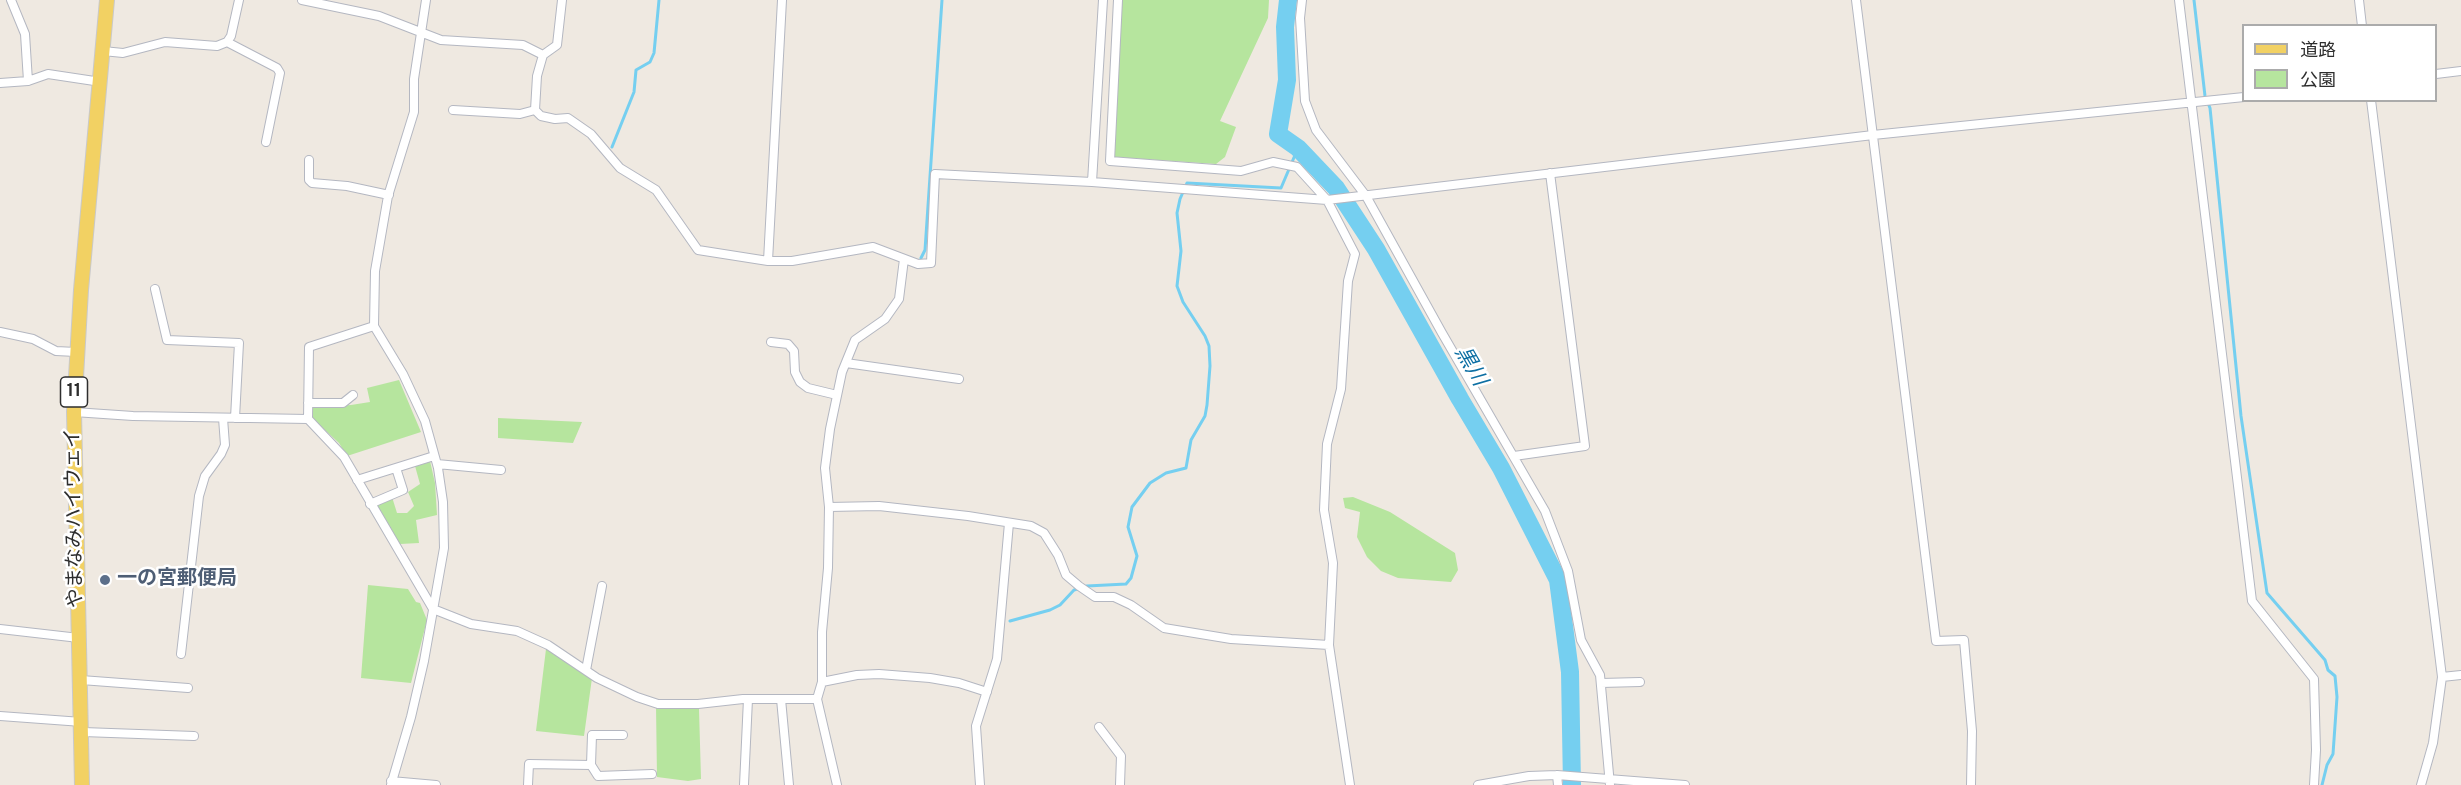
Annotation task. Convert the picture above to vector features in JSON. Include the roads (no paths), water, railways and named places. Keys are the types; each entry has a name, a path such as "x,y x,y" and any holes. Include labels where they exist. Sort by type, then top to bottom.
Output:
{"main road":[{"name":"やまなみハイウェイ","path":"82,785 74,412 76,352 107,0"}],"street":[{"path":"11,0 25,34 28,81"},
{"path":"104,51 123,52 165,42 217,46 226,42 231,36 239,0"},
{"path":"302,0 379,16 441,40 523,45 543,55"},
{"path":"426,0 414,79 414,112 389,195 375,271 375,326 403,375 425,421 436,460 443,502 444,548 433,609 411,717 391,783 436,785"},
{"path":"562,0 557,45 543,55 537,76 536,110 541,116 555,119 568,118 591,134 620,168 656,190 698,250 768,261 792,261 873,247 918,264 931,263 935,174 1092,182 1327,200 1873,135 2242,97"},
{"path":"768,261 782,0"},
{"path":"1092,182 1103,0"},
{"path":"1118,0 1110,161 1241,171 1273,162 1297,167 1327,200 1355,254 1348,281 1341,389 1327,444 1324,510 1333,563 1329,645 1350,785"},
{"path":"1302,0 1300,18 1305,101 1316,130 1366,196 1545,511 1568,571 1581,640 1600,675 1609,781"},
{"path":"1856,0 1936,641 1964,640 1972,731 1971,785"},
{"path":"2179,0 2252,601 2314,678 2316,750 2314,785"},
{"path":"2359,0 2362,24"},
{"path":"226,42 277,68 280,73 266,142"},
{"path":"2437,74 2461,71"},
{"path":"0,83 28,81 48,74 101,82"},
{"path":"2371,102 2442,677 2433,743 2421,785"},
{"path":"453,110 520,114 536,110"},
{"path":"309,160 309,180 312,183 347,186 389,195"},
{"path":"1514,456 1585,446 1550,173"},
{"path":"837,785 818,699 822,682 829,507 825,468 837,395 846,363 855,340 885,319 899,299 904,259"},
{"path":"155,289 167,340 239,343 235,418"},
{"path":"375,326 309,347 308,419 344,457 433,609 471,624 517,632 549,645 586,670 637,697 658,704 698,704 748,699 818,699"},
{"path":"0,332 33,339 56,351 76,352"},
{"path":"771,342 788,344 794,351 795,372 800,382 808,388 837,395"},
{"path":"846,363 959,379"},
{"path":"308,403 343,403 353,395"},
{"path":"74,412 133,416 308,419"},
{"path":"182,654 199,496 205,476 225,445 223,417"},
{"path":"357,480 396,468 436,460 501,470"},
{"path":"370,504 403,490 396,468"},
{"path":"829,507 879,506 1031,526 1044,533 1058,555 1066,574 1079,586 1095,597 1114,597 1131,605 1164,628 1231,639 1329,645"},
{"path":"980,785 976,726 997,659 1009,523"},
{"path":"586,670 602,586"},
{"path":"0,629 80,638"},
{"path":"1601,683 1636,682 1630,672"},
{"path":"822,682 857,675 879,674 930,678 959,683 987,692"},
{"path":"2442,677 2461,675"},
{"path":"81,680 188,688"},
{"path":"744,785 748,699"},
{"path":"781,699 789,785"},
{"path":"0,716 82,727 194,736"},
{"path":"1099,727 1121,756 1120,785"},
{"path":"623,735 592,735 591,765 598,776 652,774"},
{"path":"528,785 529,764 591,765"},
{"path":"1557,775 1558,785"},
{"path":"1478,785 1529,776 1557,775 1585,776 1609,781 1685,785"}],"waterway":[{"path":"612,147 634,92 636,70 650,62 654,53 659,0"},
{"path":"921,258 925,250 942,0"},
{"name":"黒川","path":"1288,0 1285,27 1287,80 1278,134 1298,148 1336,188 1376,249 1501,468 1558,580 1570,672 1572,785"},
{"path":"2194,0 2205,96 2210,108 2241,416 2267,593 2325,660 2328,670 2335,676 2337,697 2333,754 2327,765 2322,785"},
{"path":"1010,621 1050,610 1060,605 1074,590 1087,586 1126,584 1131,578 1137,556 1128,527 1132,507 1150,483 1166,473 1186,468 1191,440 1205,416 1207,405 1209,346 1183,302 1177,286 1181,251 1177,213 1180,199 1187,183 1281,188 1298,148"}],"place":[{"name":"一の宮郵便局","path":"105,580"}]}
